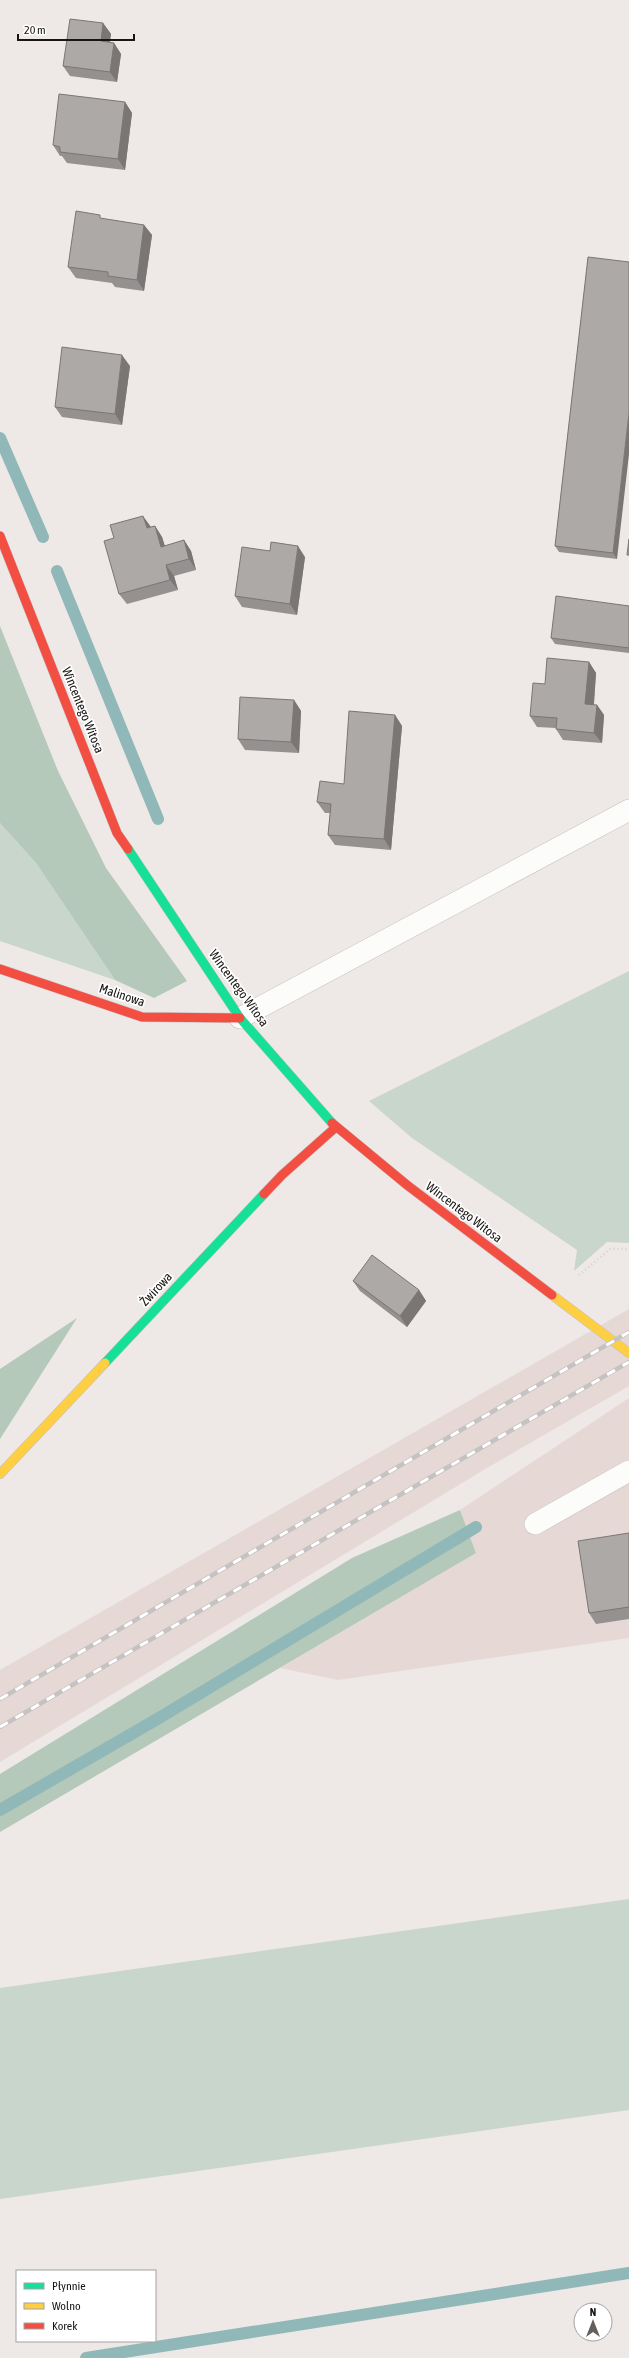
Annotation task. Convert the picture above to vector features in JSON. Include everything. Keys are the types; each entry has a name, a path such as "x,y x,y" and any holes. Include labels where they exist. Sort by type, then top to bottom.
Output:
{"street":[{"name":"Wincentego Witosa","path":"0,536 118,833 240,1018 336,1127 408,1185 629,1352"},
{"name":"Malinowa","path":"0,969 142,1017 240,1018"},
{"name":"Żwirowa","path":"0,1474 282,1175 336,1127"}],"lane":[{"path":"240,1018 629,810"},
{"path":"535,1524 629,1471"}],"path":[{"path":"574,1280 610,1249 629,1249"}],"shaded area":[{"path":"0,823 36,863 115,980 0,941"},
{"path":"629,971 629,1243 607,1242 574,1271 577,1250 412,1138 369,1101"},
{"path":"629,1309 629,1386 487,1468 0,1762 0,1670"},
{"path":"629,1398 629,1638 338,1680 280,1668 476,1553 460,1510"},
{"path":"629,1899 629,2110 0,2199 0,1988"}],"green space":[{"path":"0,626 58,771 106,868 187,981 154,998 115,980 36,863 0,823"},
{"path":"77,1318 0,1439 0,1369"},
{"path":"460,1510 476,1553 0,1832 0,1774 352,1558"}],"building":[{"path":"70,19 103,23 101,41 114,43 110,72 63,66"},
{"path":"59,94 125,102 118,159 60,152 60,147 53,145"},
{"path":"76,211 100,215 100,218 144,225 137,280 108,276 108,272 68,267"},
{"path":"588,257 629,262 629,413 613,553 555,546"},
{"path":"62,347 122,355 115,414 55,407"},
{"path":"143,516 147,528 155,526 161,547 184,540 189,559 166,565 170,580 119,594 104,541 114,538 110,525"},
{"path":"629,539 629,555 627,555"},
{"path":"271,542 298,546 290,604 235,596 242,547 270,551"},
{"path":"556,596 629,606 629,648 551,638"},
{"path":"547,658 589,662 585,704 597,705 594,733 556,729 557,718 530,716 533,683 545,684"},
{"path":"240,697 294,700 291,742 238,739"},
{"path":"349,711 395,715 384,839 328,835 331,804 317,802 320,781 344,784"},
{"path":"372,1255 419,1290 400,1316 353,1281"},
{"path":"629,1533 629,1607 589,1613 578,1541"}],"waterway":[{"path":"0,438 43,537"},
{"path":"57,571 158,819"},
{"path":"0,1810 159,1718 476,1527"},
{"path":"86,2358 629,2273"}],"railway":[{"path":"0,1699 629,1332"},
{"path":"0,1727 629,1362"}],"traffic: fast":[{"path":"128,849 240,1018 332,1123"},
{"path":"105,1363 264,1194"}],"traffic: slow":[{"path":"552,1295 629,1353"},
{"path":"0,1474 105,1363"}],"traffic: jam":[{"path":"0,536 117,833 128,849"},
{"path":"0,969 142,1017 240,1018"},
{"path":"332,1123 407,1185 552,1295"},
{"path":"264,1194 282,1175 336,1127"}]}
